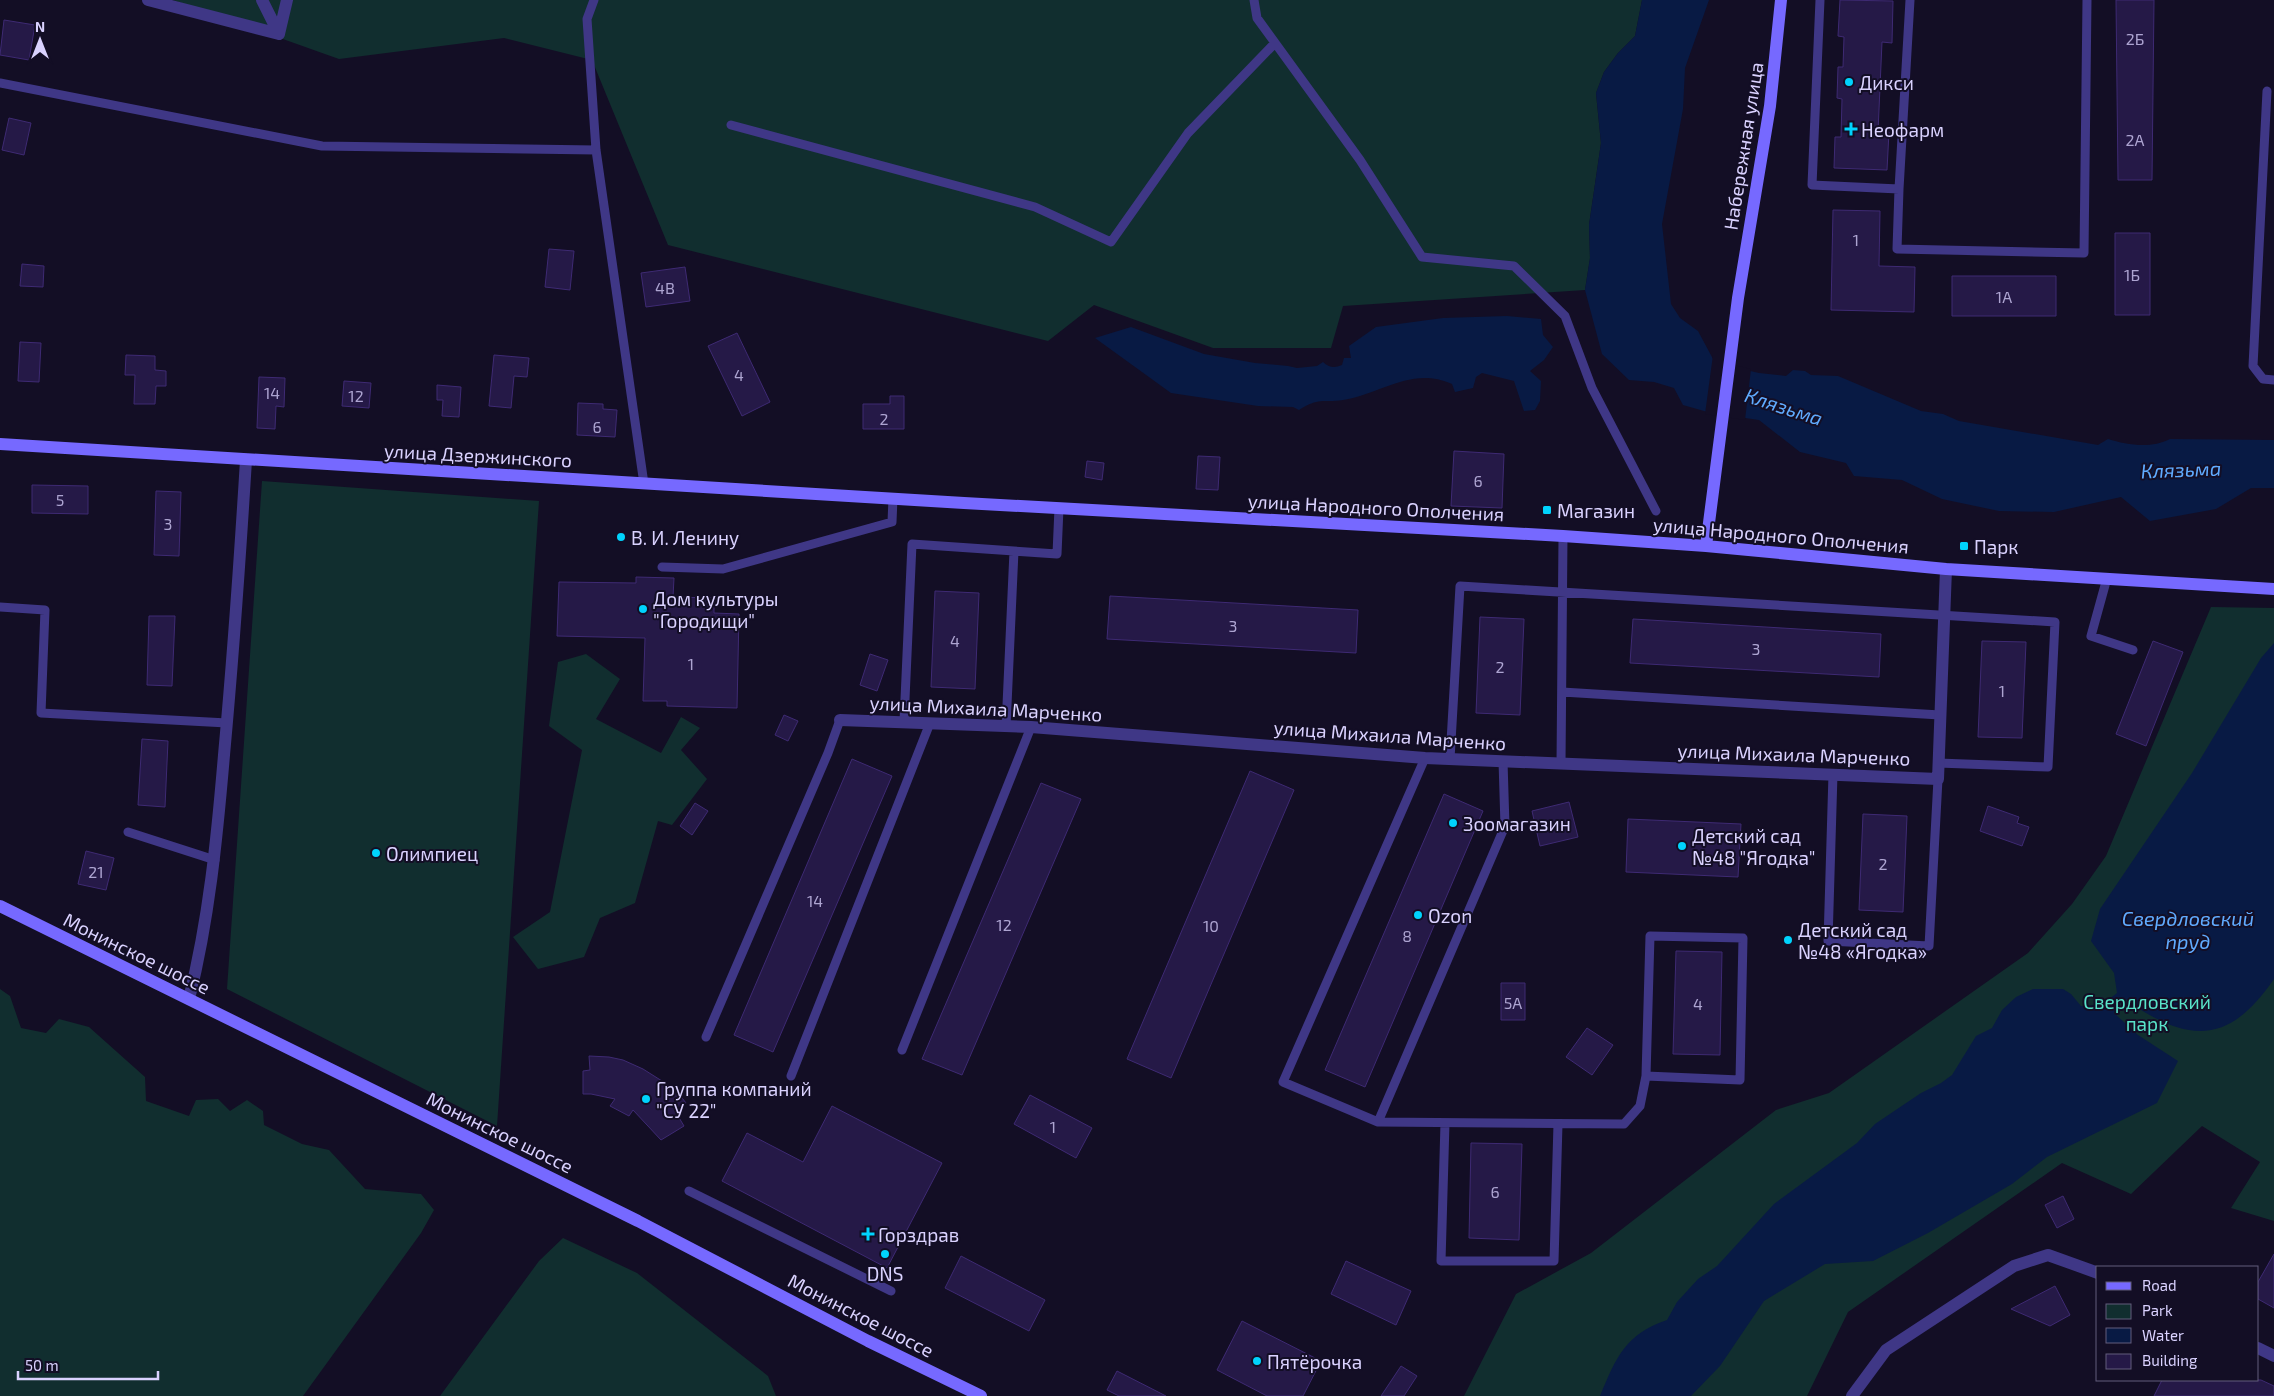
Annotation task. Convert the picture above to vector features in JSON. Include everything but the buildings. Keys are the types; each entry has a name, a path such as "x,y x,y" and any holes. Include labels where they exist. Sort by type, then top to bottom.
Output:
{"street":[{"path":"148,0 279,34"},
{"path":"262,0 279,34"},
{"path":"279,34 287,0"},
{"name":"Набережная улица","path":"1706,546 1718,466 1738,298 1770,106 1781,0"},
{"name":"улица Дзержинского","path":"0,444 954,502"},
{"path":"189,1000 202,945 215,860 246,460"},
{"name":"улица Народного Ополчения","path":"954,502 1563,536 1706,546 1946,569 2274,589"},
{"path":"1938,779 1946,569"},
{"name":"улица Михаила Марченко","path":"840,720 1031,727 1425,758 1938,779"},
{"name":"Монинское шоссе","path":"0,906 638,1221 868,1341 981,1396"},
{"path":"1852,1396 1886,1350 2014,1266 2048,1255 2096,1272"},
{"path":"2259,1348 2274,1356"}],"lane":[{"path":"594,0 587,18 596,150 644,484"},
{"path":"1254,0 1257,18 1360,160 1422,257 1514,266 1565,316 1592,388 1656,511"},
{"path":"1820,0 1812,186 1899,189"},
{"path":"1910,0 1897,249 2084,253 2088,0"},
{"path":"731,124 1035,207 1111,242 1188,133 1275,43"},
{"path":"0,83 322,146 596,150"},
{"path":"2267,91 2252,366 2263,379 2274,380"},
{"path":"662,567 723,569 892,522 893,498"},
{"path":"904,721 912,544 1057,554 1059,508"},
{"path":"1561,763 1563,536"},
{"path":"1006,727 1014,551"},
{"path":"2107,578 2091,636 2133,650"},
{"path":"1450,759 1460,586 2055,622 2048,767 1938,764"},
{"path":"0,607 45,610 40,713 227,723"},
{"path":"1562,692 1940,715"},
{"path":"706,1037 828,754 840,720"},
{"path":"791,1076 930,722"},
{"path":"902,1050 1031,727"},
{"path":"1425,758 1283,1082 1378,1122 1624,1124 1640,1106 1646,1076 1650,936 1743,938 1740,1080 1646,1076"},
{"path":"1378,1122 1505,826 1502,761"},
{"path":"1834,774 1828,941 1920,946 1929,946 1938,779"},
{"path":"128,832 215,860"},
{"path":"1445,1123 1441,1262 1554,1262 1558,1124"},
{"path":"689,1191 891,1291"}],"green space":[{"path":"173,0 1642,0 1635,36 1618,53 1604,72 1596,93 1601,143 1589,225 1590,258 1585,290 1343,306 1331,348 1213,348 1094,305 1048,341 668,245 592,60 504,38 339,59"},
{"name":"Олимпиец","path":"262,481 539,501 497,1126 227,989"},
{"name":"Свердловский парк","path":"2211,607 2274,608 2274,1221 2231,1208 2260,1162 2202,1126 2131,1194 2062,1163 1848,1312 1807,1396 1464,1396 1516,1294 1591,1253 1776,1110 1829,1093 2028,953 2072,904 2106,856"},
{"path":"586,654 620,679 596,719 661,753 681,717 700,728 681,750 707,779 672,825 658,821 635,903 600,918 584,957 538,969 513,937 550,912 582,750 549,726 558,662"},
{"path":"0,989 10,996 21,1028 46,1033 59,1019 89,1027 145,1077 146,1101 189,1116 196,1100 218,1099 230,1111 247,1100 263,1111 264,1125 302,1144 329,1150 365,1189 421,1194 434,1210 421,1233 303,1396 0,1396"},
{"path":"563,1238 637,1273 768,1376 776,1396 440,1396 539,1261"}],"water":[{"name":"Клязьма","path":"1642,0 1709,0 1685,68 1683,109 1662,224 1671,304 1680,318 1698,331 1713,359 1724,365 1759,373 1786,376 1793,370 1805,371 1811,375 1838,376 1921,411 1943,414 1959,421 2098,445 2108,439 2139,445 2155,444 2170,439 2274,440 2274,488 2251,488 2216,509 2150,521 2121,497 2054,512 1999,511 1942,499 1902,480 1854,476 1846,463 1800,452 1759,420 1711,413 1683,405 1674,388 1654,382 1629,380 1602,354 1585,290 1590,258 1589,225 1601,143 1596,93 1604,72 1618,53 1635,36"},
{"path":"1507,316 1541,319 1543,335 1553,347 1544,360 1530,371 1541,381 1540,401 1535,410 1524,411 1514,381 1482,373 1476,377 1473,388 1455,392 1452,384 1437,379 1423,378 1397,383 1357,397 1311,403 1299,410 1293,407 1258,406 1171,393 1095,338 1131,327 1204,354 1297,368 1317,366 1323,362 1334,367 1342,365 1344,358 1351,358 1349,346 1376,327 1443,318"},
{"name":"Свердловский пруд","path":"2274,643 2274,979 2261,997 2233,1022 2218,1028 2202,1031 2185,1029 2167,1023 2143,1011 2124,998 2114,1013 2138,1035 2178,1061 2157,1103 2047,1157 2012,1184 1928,1233 1873,1261 1825,1264 1764,1301 1720,1366 1691,1396 1600,1396 1617,1359 1632,1340 1641,1332 1667,1320 1677,1302 1698,1279 1717,1266 1774,1204 1857,1143 1875,1124 1952,1075 1976,1036 1992,1028 2002,1010 2016,997 2033,989 2063,989 2071,994 2081,1006 2090,1006 2109,999 2117,993 2114,973 2091,941 2100,909 2192,773 2261,658"}],"pier":[{"path":"1713,355 1725,363 1751,369 1745,420 1705,414"}],"place":[{"name":"Дикси","path":"1849,82"},
{"name":"Неофарм","path":"1851,129"},
{"name":"Магазин","path":"1547,510"},
{"name":"В. И. Ленину","path":"621,537"},
{"name":"Парк","path":"1964,546"},
{"name":"Дом культуры \"Городищи\"","path":"643,609"},
{"name":"Зоомагазин","path":"1453,823"},
{"name":"Детский сад №48 \"Ягодка\"","path":"1682,846"},
{"name":"Олимпиец","path":"376,853"},
{"name":"Ozon","path":"1418,915"},
{"name":"Детский сад №48 «Ягодка»","path":"1788,940"},
{"name":"Группа компаний \"СУ 22\"","path":"646,1099"},
{"name":"Горздрав","path":"868,1234"},
{"name":"DNS","path":"885,1254"},
{"name":"Пятёрочка","path":"1257,1361"}]}
